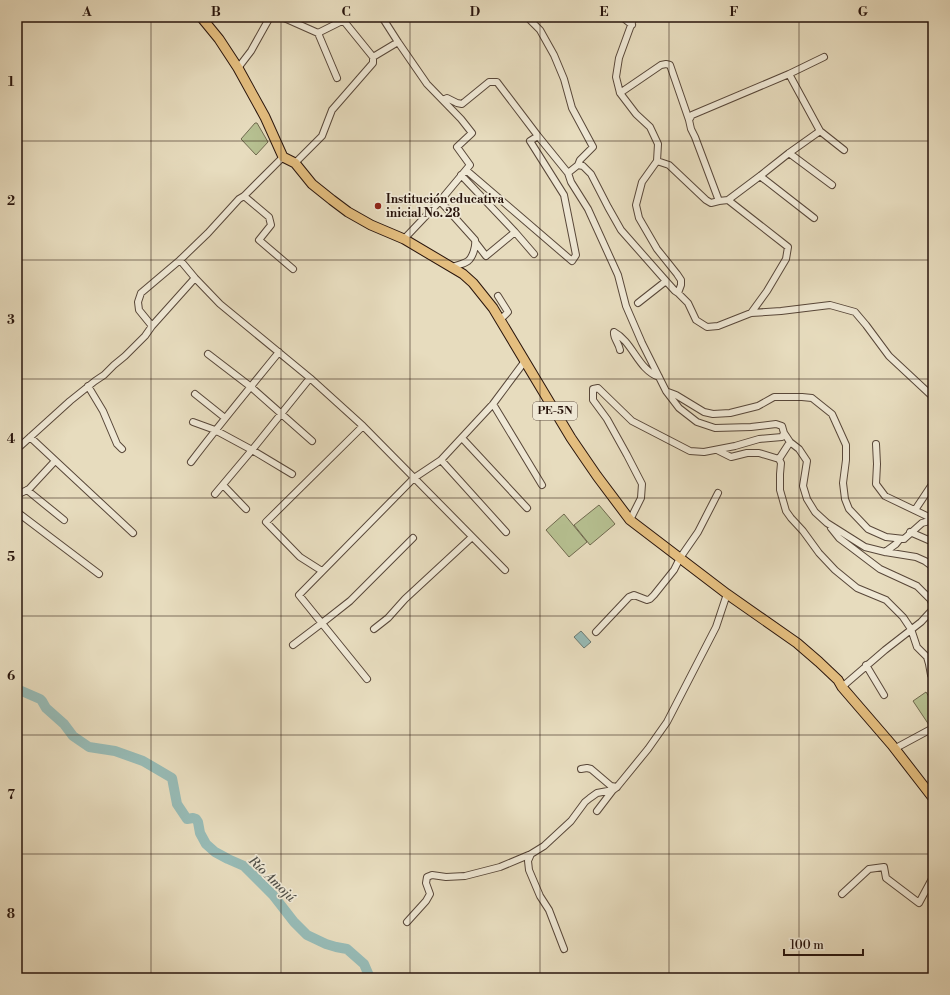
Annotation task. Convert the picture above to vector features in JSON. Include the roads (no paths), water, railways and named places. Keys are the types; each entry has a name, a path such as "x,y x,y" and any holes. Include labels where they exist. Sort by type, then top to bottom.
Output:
{"highway":[{"path":"201,17 219,39 238,68 265,117 283,157"},
{"name":"PE-5N","path":"283,157 295,163 312,184 348,212 371,225 404,239 463,274 473,283 484,295 500,320 571,438 596,476 630,520 727,594 797,643 819,662 838,680 842,687 932,794"}],"street":[{"path":"238,68 251,51 270,17"},
{"path":"282,17 318,33 337,78"},
{"path":"318,33 350,17"},
{"path":"382,17 427,84 461,119"},
{"path":"527,17 540,30 554,55 564,79 572,108 593,147 580,160 578,165 568,173"},
{"path":"622,17 632,25"},
{"path":"634,17 619,58 616,77 620,94 636,114 650,127 658,144 657,161 642,182 636,205 640,218 657,249 681,280 678,293"},
{"path":"295,163 322,136 332,110 373,63 373,57 343,20"},
{"path":"373,57 398,42"},
{"path":"689,120 692,115 789,74 824,57"},
{"path":"620,94 661,65 670,65 691,129 719,201"},
{"path":"789,74 820,131 844,150"},
{"path":"404,239 440,201 470,165 457,147 472,133 443,100 447,98 462,104 489,82 497,82 568,173 571,182 588,209 618,275 626,306 642,343 666,391 679,408 698,422 715,428 751,427 776,424 782,426 784,433 790,442 799,449 807,461 803,486 807,500 815,512 839,538 880,569 917,586 930,599 933,605"},
{"path":"657,161 669,164 706,200 711,203 728,200 820,131"},
{"path":"463,172 572,261 576,255 564,195 530,141 538,136"},
{"path":"789,153 832,185"},
{"path":"152,326 140,310 138,302 141,293 180,260 208,233 239,199 244,196 283,157"},
{"path":"578,165 583,166 591,174 621,230 675,291 688,303 696,320 707,327 718,326 751,314 830,305 855,312 889,356 933,397"},
{"path":"463,172 534,254"},
{"path":"760,176 814,218"},
{"path":"244,196 269,217 271,225 259,240 293,269"},
{"path":"728,200 788,247 786,259 751,314"},
{"path":"440,201 474,238 486,256 516,232"},
{"path":"453,268 469,260 476,243"},
{"path":"180,260 220,304 310,378 363,426 505,570"},
{"path":"17,449 70,401 104,375 125,356 145,336 152,326 195,278"},
{"path":"638,303 666,281"},
{"path":"498,296 508,312 500,320"},
{"path":"620,350 614,332 627,343 646,368 654,375 659,377"},
{"path":"191,462 215,430 279,352"},
{"path":"208,354 251,387 312,441"},
{"path":"367,679 299,595 414,478 441,460 493,404 525,362"},
{"path":"215,494 310,378"},
{"path":"88,386 103,411 117,444 122,449"},
{"path":"630,520 642,498 642,484 607,419 593,400 593,389 598,388 632,421 690,451 704,452 717,450 759,439 782,437 784,433"},
{"path":"666,391 676,395 704,412 713,414 730,413 758,406 774,397 812,398 832,414 846,445 843,483 845,499 849,509 868,529 886,537 904,539"},
{"path":"195,394 225,418"},
{"path":"493,404 542,485"},
{"path":"194,422 215,430 292,474"},
{"path":"322,571 300,558 266,522 363,426"},
{"path":"30,437 133,533"},
{"path":"462,438 527,508"},
{"path":"779,458 790,442"},
{"path":"876,444 876,484 885,496 933,519"},
{"path":"717,450 731,457 747,453 759,453 779,458"},
{"path":"779,458 781,463 780,490 786,511 803,531 818,553 835,570 857,588 886,600 903,617 911,629 917,647 927,657 930,674 933,677"},
{"path":"441,460 506,532"},
{"path":"17,495 29,489 55,461"},
{"path":"915,510 933,483"},
{"path":"223,485 246,509"},
{"path":"27,490 64,520"},
{"path":"596,632 629,597 634,595 647,600 652,598 674,570 680,558 698,532 718,493"},
{"path":"17,512 99,574"},
{"path":"885,552 900,539 904,539 910,532 922,523 933,519"},
{"path":"827,524 859,544 885,552 916,557 933,567"},
{"path":"910,532 933,542"},
{"path":"374,629 388,618 405,599 472,537"},
{"path":"293,645 350,601 413,538"},
{"path":"597,811 648,749 667,722 716,627 727,594"},
{"path":"842,687 866,665 924,619 933,609"},
{"path":"866,665 884,696"},
{"path":"894,749 933,728"},
{"path":"581,769 590,769 615,788"},
{"path":"407,922 426,901 430,894 426,883 427,877 432,874 446,877 465,876 500,867 531,854 544,846 566,825 590,798 597,793 615,788"},
{"path":"531,854 528,861 529,870 540,896 549,910 564,949"},
{"path":"842,894 869,868 884,867 886,878 919,903 933,877"}],"water":[{"path":"581,631 591,642 584,648 574,637"}],"waterway":[{"name":"Río Amojú","path":"17,689 40,699 46,708 64,724 73,736 89,747 115,751 143,761 172,778 177,804 187,819 196,819 200,833 206,844 215,852 244,866 273,895 294,922 307,935 326,944 347,949 364,964 370,978"}],"place":[{"name":"Institución educativa inicial No. 28","path":"378,206"}]}
